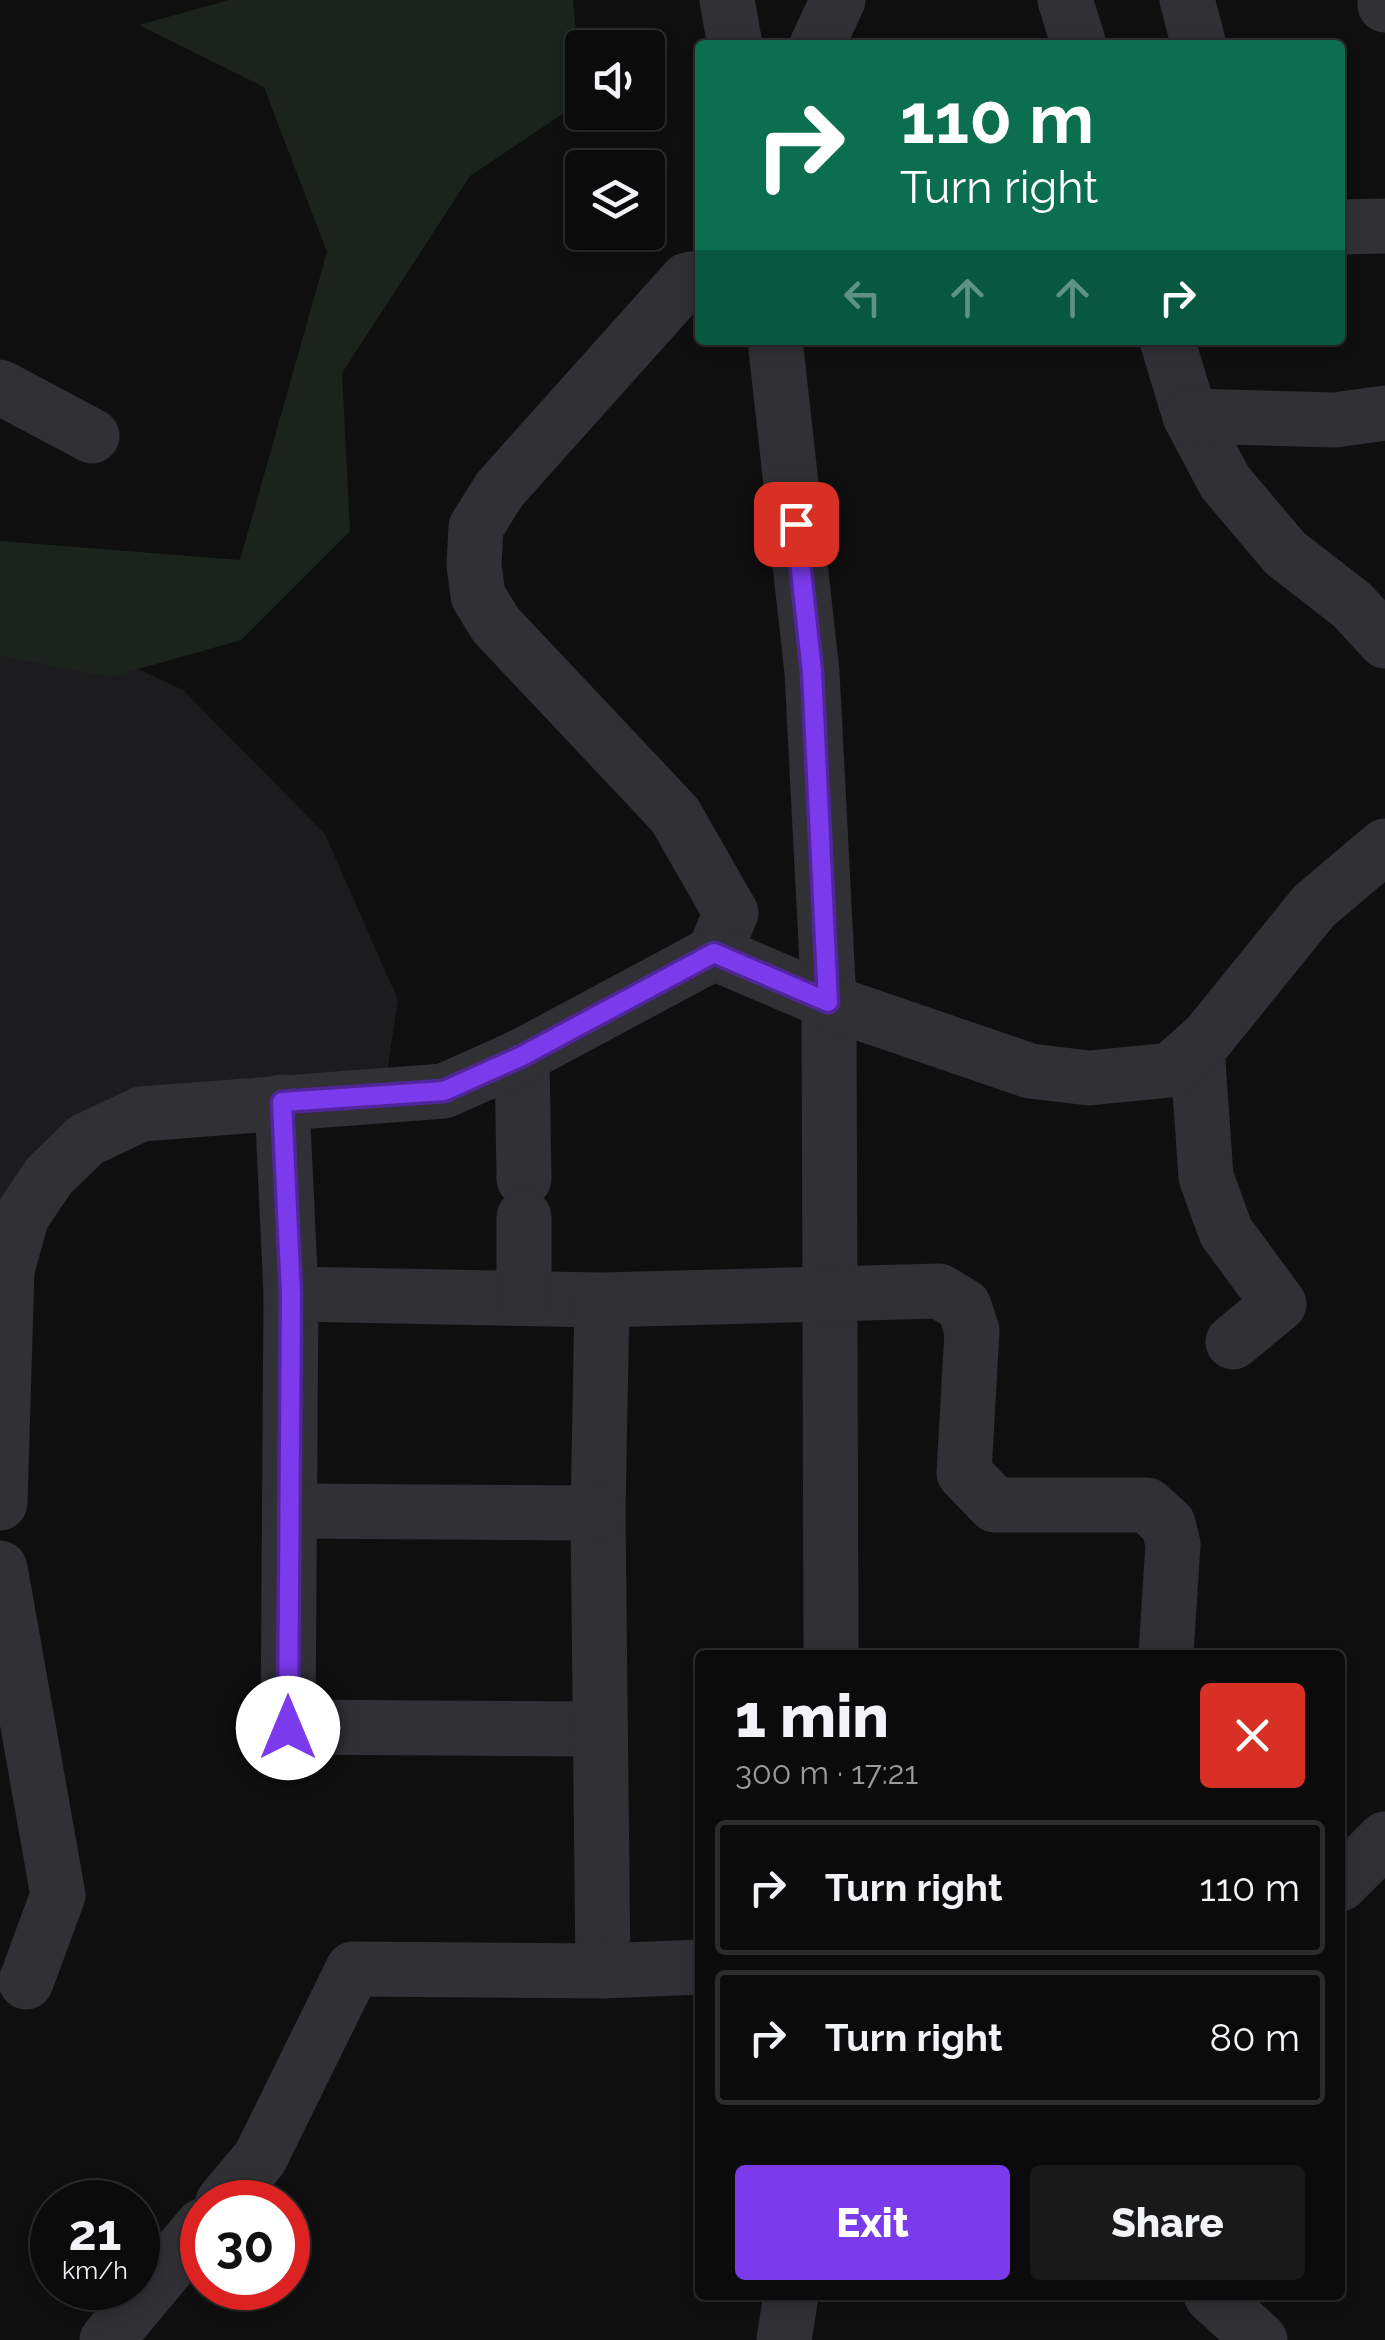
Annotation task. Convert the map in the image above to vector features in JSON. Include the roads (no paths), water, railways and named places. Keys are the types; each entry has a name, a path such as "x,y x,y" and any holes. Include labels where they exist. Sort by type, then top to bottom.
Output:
{"street":[{"path":"728,0 735,40"},
{"path":"819,40 838,0"},
{"path":"1065,0 1077,40"},
{"path":"1186,0 1198,40"},
{"path":"1345,227 1385,226"},
{"path":"0,1503 6,1270 22,1216 49,1176 86,1140 141,1114 444,1091 522,1056 714,953 731,914 675,815 496,625 478,596 474,565 476,527 500,489 687,280 695,279"},
{"path":"776,345 812,672 828,1002 831,1650"},
{"path":"1169,345 1190,416 1225,482 1285,553 1352,605 1385,641"},
{"path":"0,387 92,436"},
{"path":"1190,416 1336,420 1385,413"},
{"path":"714,953 828,1002 1030,1071 1089,1078 1170,1070 1197,1047 1314,906 1385,846"},
{"path":"1197,1047 1206,1178 1226,1232 1280,1304 1233,1342"},
{"path":"522,1056 524,1298"},
{"path":"282,1102 291,1294 288,1728 600,1729"},
{"path":"291,1294 602,1300 939,1291 964,1306 972,1332 964,1473 995,1506 1147,1505 1168,1524 1173,1544 1166,1650"},
{"path":"602,1300 598,1513 603,1971"},
{"path":"290,1510 598,1513"},
{"path":"0,1568 58,1894 26,1982"},
{"path":"1345,1879 1385,1839"},
{"path":"241,2180 260,2158 353,1969 603,1971 695,1967"},
{"path":"134,2331 180,2260"},
{"path":"784,2340 790,2300"},
{"path":"1216,2300 1260,2340"}]}
